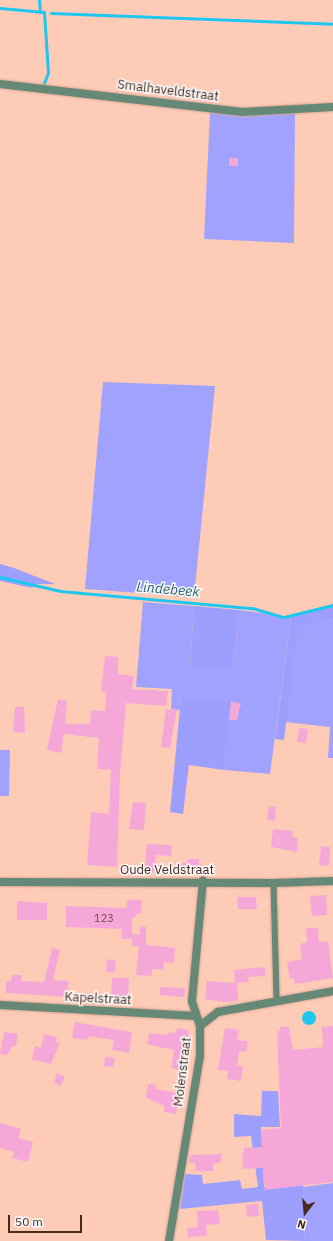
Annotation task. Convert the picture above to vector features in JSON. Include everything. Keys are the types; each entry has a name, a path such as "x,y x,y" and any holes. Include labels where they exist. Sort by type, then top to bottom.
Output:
{"street":[{"name":"Smalhaveldstraat","path":"0,84 242,112 333,107"},
{"name":"Oude Veldstraat","path":"0,882 202,881 274,883 333,881"},
{"name":"Molenstraat","path":"169,1241 200,1056 200,1026 192,1001 202,881"},
{"path":"200,1026 218,1012 277,1000 333,991"},
{"name":"Kapelstraat","path":"0,1005 196,1016"}],"lane":[{"path":"274,883 277,1000"}],"shaded area":[{"path":"210,112 295,113 294,243 204,239"},
{"path":"103,382 215,386 194,597 85,589"},
{"path":"0,564 55,584 34,584 32,588 0,581"},
{"path":"143,602 194,606 190,666 233,672 239,610 291,617 270,774 224,770 230,702 181,698 180,710 171,709 172,689 136,687"},
{"path":"194,606 239,610 233,672 190,667"},
{"path":"333,606 333,619 298,627 284,740 275,739 291,617"},
{"path":"333,619 333,758 328,758 330,727 285,722 298,626"},
{"path":"181,697 231,702 224,770 189,765 183,814 170,812"},
{"path":"0,750 10,750 9,796 0,796"},
{"path":"306,1011 312,1011 316,1015 316,1021 312,1025 306,1025 302,1021 302,1015"},
{"path":"262,1091 278,1091 280,1127 261,1127 264,1187 303,1185 305,1241 266,1240 262,1201 180,1209 185,1174 202,1175 203,1184 240,1180 242,1189 258,1187 251,1136 234,1137 234,1114 261,1116"},
{"path":"333,1183 333,1241 305,1241 303,1187"}],"building":[{"path":"229,158 238,158 238,166 229,166"},
{"path":"105,656 118,657 118,674 134,676 132,689 168,691 166,706 126,703 120,774 117,867 87,865 91,812 109,814 111,770 97,769 99,738 64,734 61,753 47,750 58,699 67,701 65,724 90,724 91,710 105,711 106,692 101,691"},
{"path":"231,702 241,703 237,720 229,720"},
{"path":"15,707 24,707 25,733 13,732"},
{"path":"166,709 177,710 170,748 161,747"},
{"path":"299,728 308,729 306,743 297,742"},
{"path":"133,802 146,803 144,830 129,829"},
{"path":"269,806 276,807 275,821 267,820"},
{"path":"273,829 293,831 292,837 298,838 297,852 271,847"},
{"path":"147,844 172,845 171,856 156,855 154,873 144,872"},
{"path":"321,846 330,847 329,866 319,865"},
{"path":"188,859 199,859 199,873 177,872 177,863 188,863"},
{"path":"326,895 327,915 312,916 310,896"},
{"path":"237,897 256,897 257,909 238,909"},
{"path":"127,900 142,900 141,914 136,914 135,918 132,918 132,934 140,935 140,926 146,927 146,945 175,948 174,963 164,962 163,970 152,969 152,976 136,975 139,946 132,946 132,939 122,939 122,929 66,927 66,906 127,908"},
{"path":"17,901 47,903 47,920 17,920"},
{"path":"306,928 318,928 319,942 328,941 333,978 295,984 294,978 290,979 287,962 302,959 300,944 307,942"},
{"path":"52,948 60,950 53,980 69,981 66,997 6,993 6,981 11,981 12,975 22,975 21,981 44,982"},
{"path":"107,959 116,961 115,972 106,972"},
{"path":"265,967 265,976 248,977 249,982 237,983 238,1001 225,1002 205,999 207,981 235,983 234,970"},
{"path":"112,978 129,978 128,1000 111,998"},
{"path":"160,987 185,988 184,997 160,995"},
{"path":"75,1022 132,1032 129,1053 112,1050 114,1040 88,1036 87,1040 72,1038"},
{"path":"333,1026 333,1182 265,1190 263,1168 243,1169 242,1153 244,1153 244,1148 262,1147 262,1130 281,1128 277,1031 280,1031 280,1027 289,1027 293,1050 323,1047 322,1027"},
{"path":"177,1028 189,1030 187,1056 182,1055 180,1070 171,1068 174,1050 147,1044 149,1033 168,1035 169,1032 176,1033"},
{"path":"225,1028 239,1030 237,1040 248,1041 246,1052 239,1051 237,1066 243,1066 241,1081 227,1079 228,1071 218,1070"},
{"path":"4,1032 18,1034 16,1046 12,1046 8,1055 0,1054"},
{"path":"44,1034 57,1037 56,1042 60,1043 51,1064 32,1060 35,1046 41,1048"},
{"path":"105,1057 115,1058 113,1067 104,1066"},
{"path":"57,1073 65,1077 60,1086 54,1082"},
{"path":"148,1084 156,1085 156,1089 179,1093 176,1114 164,1112 165,1106 146,1098"},
{"path":"0,1123 21,1129 18,1138 33,1142 28,1162 12,1158 14,1152 0,1148"},
{"path":"221,1154 221,1162 213,1164 213,1171 196,1171 195,1163 189,1163 190,1155"},
{"path":"258,1204 259,1216 247,1217 246,1205"},
{"path":"218,1210 220,1224 206,1225 207,1236 188,1237 187,1228 198,1227 197,1211"}],"waterway":[{"path":"39,0 40,12"},
{"path":"0,8 44,12 48,73 44,83"},
{"path":"51,13 333,24"},
{"name":"Lindebeek","path":"0,577 60,591 252,608 284,617 333,605"}]}
